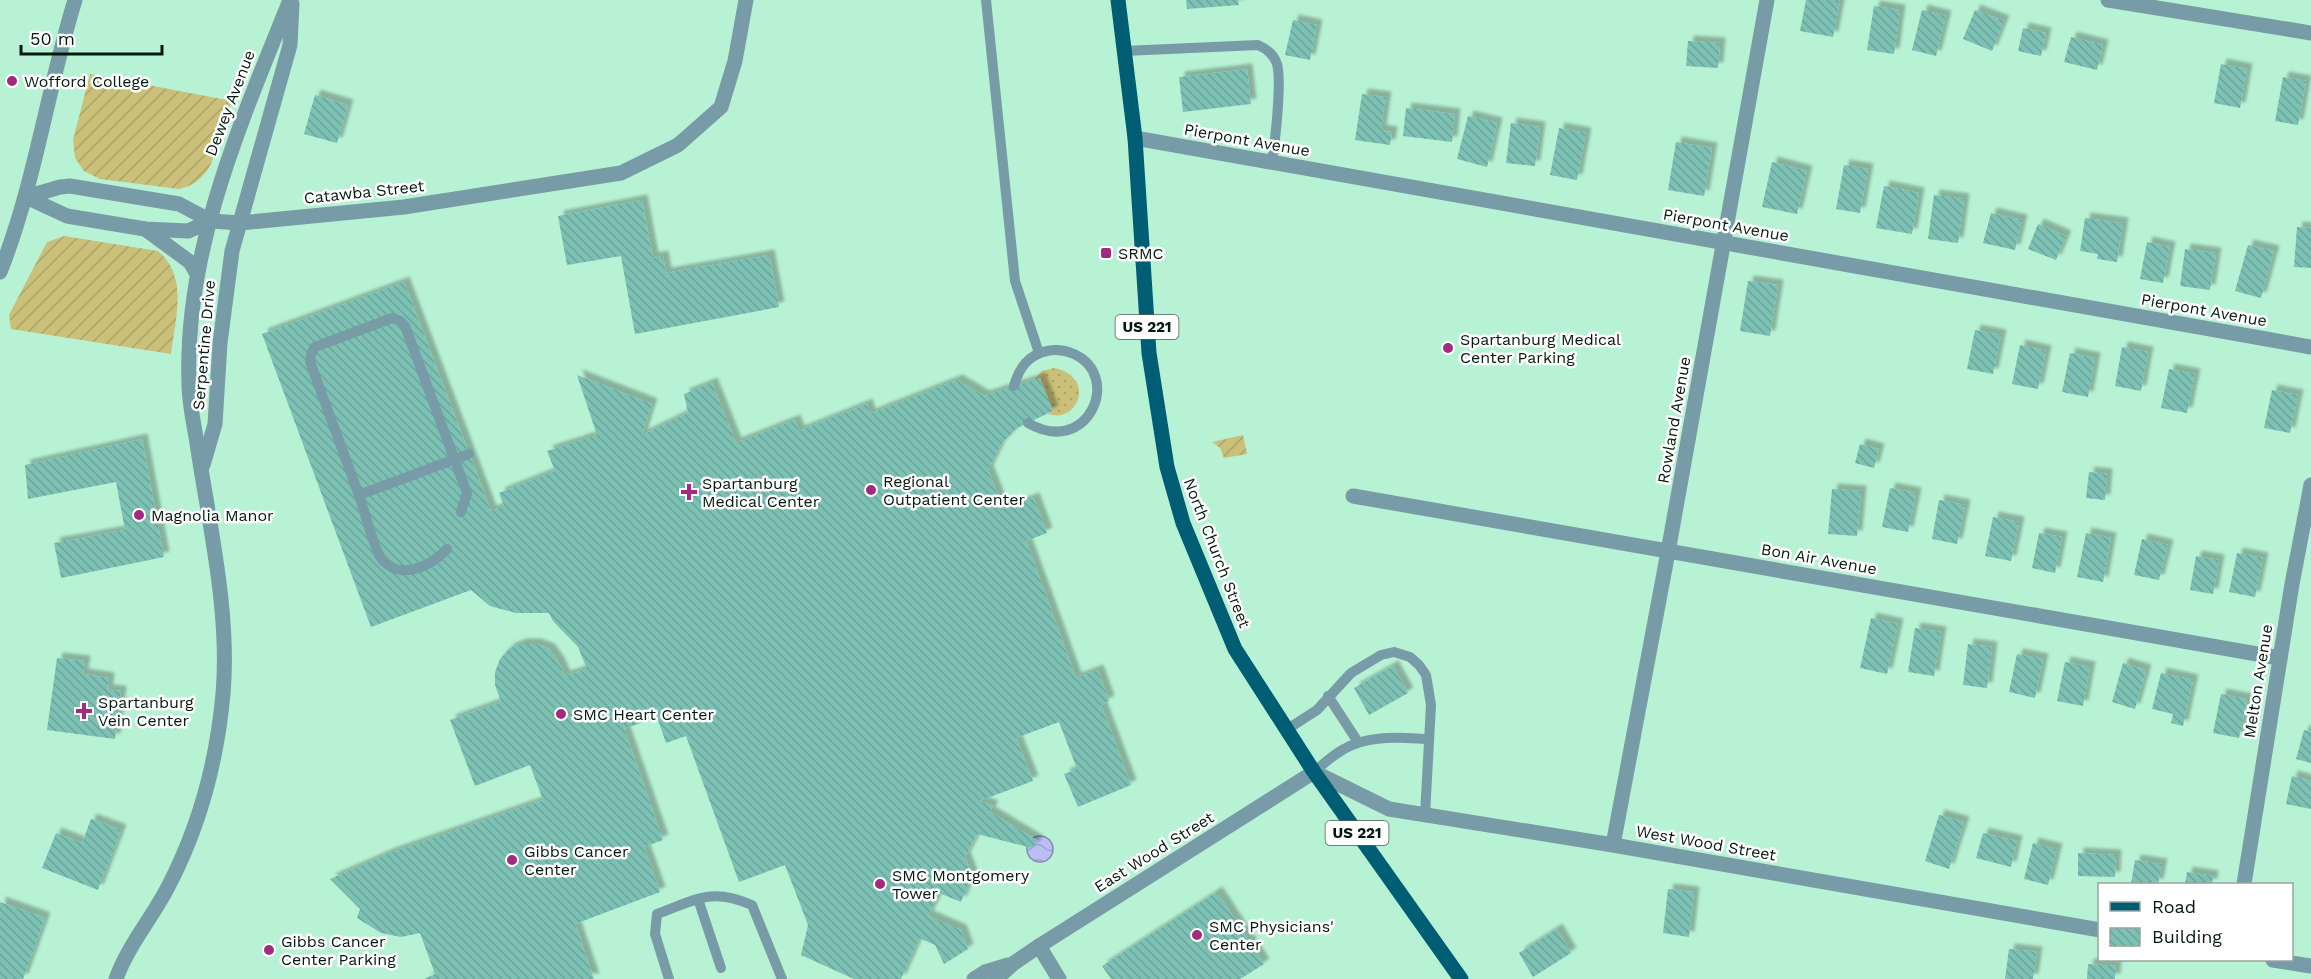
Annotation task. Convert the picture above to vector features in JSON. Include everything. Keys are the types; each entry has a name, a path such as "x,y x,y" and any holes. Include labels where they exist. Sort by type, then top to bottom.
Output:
{"main road":[{"name":"North Church Street","path":"1118,0 1135,138 1149,353 1167,467 1183,523 1231,641 1314,772 1461,979"}],"street":[{"path":"0,272 13,242 26,197 64,34 75,0"},
{"name":"Dewey Avenue","path":"211,221 229,157 291,0"},
{"name":"Dewey Avenue","path":"240,223 290,45 291,0"},
{"name":"Catawba Street","path":"26,197 70,186 179,204 211,221 240,223 404,207 621,173 678,145 721,106 735,61 746,0"},
{"name":"Rowland Avenue","path":"1613,845 1767,0"},
{"path":"2108,0 2311,33"},
{"name":"Pierpont Avenue","path":"1135,138 2311,348"},
{"name":"Catawba Street","path":"26,197 67,216 145,229 188,231 211,221"},
{"name":"Serpentine Drive","path":"116,979 141,930 168,888 185,852 201,805 217,736 224,680 223,614 189,387 187,347 197,274 211,221"},
{"name":"Serpentine Drive","path":"201,470 215,424 220,343 228,277 240,223"},
{"name":"Catawba Street","path":"145,229 190,262 197,274"},
{"name":"Melton Avenue","path":"2244,883 2280,658 2311,485"},
{"name":"Bon Air Avenue","path":"1353,496 2280,658"},
{"name":"West Wood Street","path":"1314,772 1381,807 2098,930"},
{"name":"East Wood Street","path":"996,979 1039,946 1314,772"},
{"path":"1039,946 1059,979"},
{"path":"2279,961 2311,966"},
{"name":"East Wood Street","path":"974,979 985,972 1014,963"}],"lane":[{"path":"986,0 1015,281 1039,353"},
{"path":"1124,51 1258,45 1264,47 1272,54 1278,73 1272,162"},
{"path":"447,549 436,561 407,572 393,567 380,558 310,362 315,347 392,318 405,326 467,493 461,512"},
{"path":"1014,386 1022,366 1039,353 1052,350 1066,351 1078,356 1088,365 1095,377 1097,391 1095,404 1079,426 1066,431 1053,432 1040,430 1028,423"},
{"path":"359,495 469,454"},
{"path":"1286,730 1317,710 1352,673 1387,653 1400,653 1410,657 1426,675 1431,705 1425,815"},
{"path":"1328,696 1358,742"},
{"path":"1314,772 1343,749 1358,742 1377,738 1429,739"},
{"path":"669,979 655,934 657,914 711,894 734,897 752,905 782,979"},
{"path":"698,899 721,968"}],"shaded area":[{"path":"90,74 232,101 211,164 202,177 189,186 179,189 100,179 84,171 75,158 73,140"},
{"path":"64,236 158,251 168,261 174,273 178,299 171,354 11,329 9,315 47,242"},
{"path":"1054,368 1067,373 1075,380 1079,389 1074,406 1068,412 1059,415 1048,414 1053,411 1034,380 1042,371"},
{"path":"1243,435 1247,454 1224,458 1220,448 1212,442"}],"water":[{"path":"1040,836 1049,840 1053,849 1049,858 1040,862 1031,858 1027,849 1031,840"}],"building":[{"path":"1186,0 1238,0 1239,5 1187,9"},
{"path":"1806,0 1840,0 1833,37 1800,31"},
{"path":"1874,6 1900,10 1894,54 1867,50"},
{"path":"1922,10 1946,16 1936,56 1912,50"},
{"path":"1975,10 2004,21 1992,51 1963,39"},
{"path":"1293,20 1317,25 1310,60 1285,55"},
{"path":"2023,28 2046,33 2041,56 2018,51"},
{"path":"2071,37 2103,45 2097,70 2064,62"},
{"path":"1688,41 1720,43 1718,68 1686,66"},
{"path":"2221,64 2247,69 2240,108 2214,103"},
{"path":"1247,69 1251,104 1183,112 1179,77"},
{"path":"2283,77 2306,81 2298,125 2275,121"},
{"path":"1362,94 1386,97 1381,130 1392,132 1390,145 1355,140"},
{"path":"315,95 348,105 337,143 304,134"},
{"path":"1406,108 1455,114 1452,142 1403,136"},
{"path":"1468,116 1497,123 1487,167 1457,159"},
{"path":"1511,123 1540,127 1535,166 1506,163"},
{"path":"1559,128 1586,133 1577,180 1550,175"},
{"path":"1676,142 1712,148 1704,196 1668,190"},
{"path":"1772,162 1807,171 1797,214 1762,207"},
{"path":"1844,165 1868,169 1860,213 1836,209"},
{"path":"1884,186 1919,193 1912,234 1876,228"},
{"path":"1934,195 1964,199 1958,243 1928,239"},
{"path":"642,200 653,258 663,256 666,273 769,255 779,307 635,334 621,256 567,265 558,216"},
{"path":"1991,213 2022,220 2015,250 1983,243"},
{"path":"2085,218 2123,223 2117,262 2097,259 2098,254 2080,251"},
{"path":"2038,224 2066,236 2056,260 2028,249"},
{"path":"2297,227 2311,228 2311,268 2294,267"},
{"path":"2147,242 2170,247 2163,283 2140,279"},
{"path":"2248,245 2274,251 2261,298 2235,291"},
{"path":"2185,249 2216,253 2210,290 2180,286"},
{"path":"1748,281 1778,285 1770,336 1740,331"},
{"path":"404,282 491,511 504,506 499,493 555,471 547,451 597,435 577,375 652,404 642,435 688,413 684,394 712,383 736,443 795,420 799,431 867,404 870,414 957,380 984,396 1040,378 1053,411 1017,428 1001,444 988,470 1003,509 1034,498 1047,533 1026,541 1076,678 1098,670 1109,701 1101,705 1131,785 1078,807 1064,774 1077,769 1059,722 1016,738 1033,781 979,801 993,806 990,812 1038,841 1032,848 977,834 965,857 972,875 961,902 939,893 928,916 961,930 968,949 944,964 935,945 919,938 901,979 854,979 801,955 808,925 785,865 739,882 686,736 666,743 657,717 624,729 663,840 644,847 660,892 575,924 594,979 424,979 435,974 420,933 401,937 381,933 357,918 360,909 330,879 390,853 543,800 530,765 475,786 450,720 501,702 495,685 495,672 500,659 510,648 522,644 536,644 549,649 565,676 587,669 578,647 553,621 549,613 516,613 490,606 471,590 371,627 262,334"},
{"path":"1975,330 2001,335 1993,374 1967,369"},
{"path":"2020,345 2046,351 2038,389 2012,384"},
{"path":"2122,347 2148,352 2141,391 2115,386"},
{"path":"2070,353 2095,358 2088,397 2062,392"},
{"path":"2169,369 2195,374 2187,413 2161,408"},
{"path":"2272,390 2298,395 2290,433 2264,428"},
{"name":"Magnolia Manor","path":"142,439 164,557 61,578 54,543 125,530 116,482 28,499 25,465"},
{"path":"1860,444 1879,449 1874,468 1855,463"},
{"path":"2089,472 2107,474 2105,500 2086,498"},
{"path":"1890,488 1916,493 1908,532 1882,527"},
{"path":"1832,489 1861,491 1857,536 1828,534"},
{"path":"1939,500 1965,505 1957,544 1932,539"},
{"path":"1993,517 2019,522 2011,561 1985,556"},
{"path":"2039,533 2062,537 2055,573 2032,568"},
{"path":"2086,533 2111,538 2103,582 2077,577"},
{"path":"2142,539 2168,545 2159,580 2134,575"},
{"path":"2237,553 2263,558 2255,597 2229,592"},
{"path":"2196,556 2219,560 2213,594 2190,590"},
{"path":"1871,618 1898,624 1887,674 1860,668"},
{"path":"1915,628 1941,632 1934,676 1908,672"},
{"path":"1968,644 1992,647 1987,688 1963,685"},
{"path":"2017,654 2043,659 2035,698 2009,692"},
{"name":"Spartanburg Vein Center","path":"57,658 85,661 83,674 109,678 108,690 121,691 115,739 47,730"},
{"path":"2065,662 2090,667 2083,706 2057,701"},
{"path":"2123,663 2146,670 2135,709 2112,702"},
{"path":"1393,666 1408,693 1369,715 1354,688"},
{"path":"2161,673 2193,680 2183,726 2171,723 2173,714 2152,709"},
{"path":"2221,694 2247,699 2239,738 2213,733"},
{"path":"2304,730 2311,732 2311,763 2296,759"},
{"path":"2292,776 2311,781 2311,809 2286,804"},
{"path":"1939,815 1964,822 1949,869 1925,861"},
{"path":"91,819 121,830 98,890 42,868 56,833 82,843"},
{"path":"1983,833 2017,841 2011,867 1976,858"},
{"path":"2033,843 2057,849 2048,885 2024,879"},
{"path":"2078,853 2116,855 2115,877 2078,876"},
{"path":"2135,860 2162,864 2158,883 2131,883"},
{"path":"2187,872 2213,876 2212,883 2185,883"},
{"path":"1668,889 1694,892 1689,937 1663,933"},
{"name":"SMC Physicians' Center","path":"1217,892 1264,964 1240,979 1111,979 1102,966"},
{"path":"0,902 45,918 23,979 0,979"},
{"path":"1557,929 1571,953 1533,977 1519,953"},
{"path":"2009,949 2037,952 2033,979 2005,979"},
{"path":"2088,964 2116,966 2115,979 2087,979"}],"place":[{"name":"Wofford College","path":"12,81"},
{"name":"SRMC","path":"1106,253"},
{"name":"Spartanburg Medical Center Parking","path":"1448,348"},
{"name":"Regional Outpatient Center","path":"871,490"},
{"name":"Spartanburg Medical Center","path":"689,492"},
{"name":"Magnolia Manor","path":"139,515"},
{"name":"Spartanburg Vein Center","path":"84,711"},
{"name":"SMC Heart Center","path":"561,714"},
{"name":"Gibbs Cancer Center","path":"512,860"},
{"name":"SMC Montgomery Tower","path":"880,884"},
{"name":"SMC Physicians' Center","path":"1197,935"},
{"name":"Gibbs Cancer Center Parking","path":"269,950"}]}
